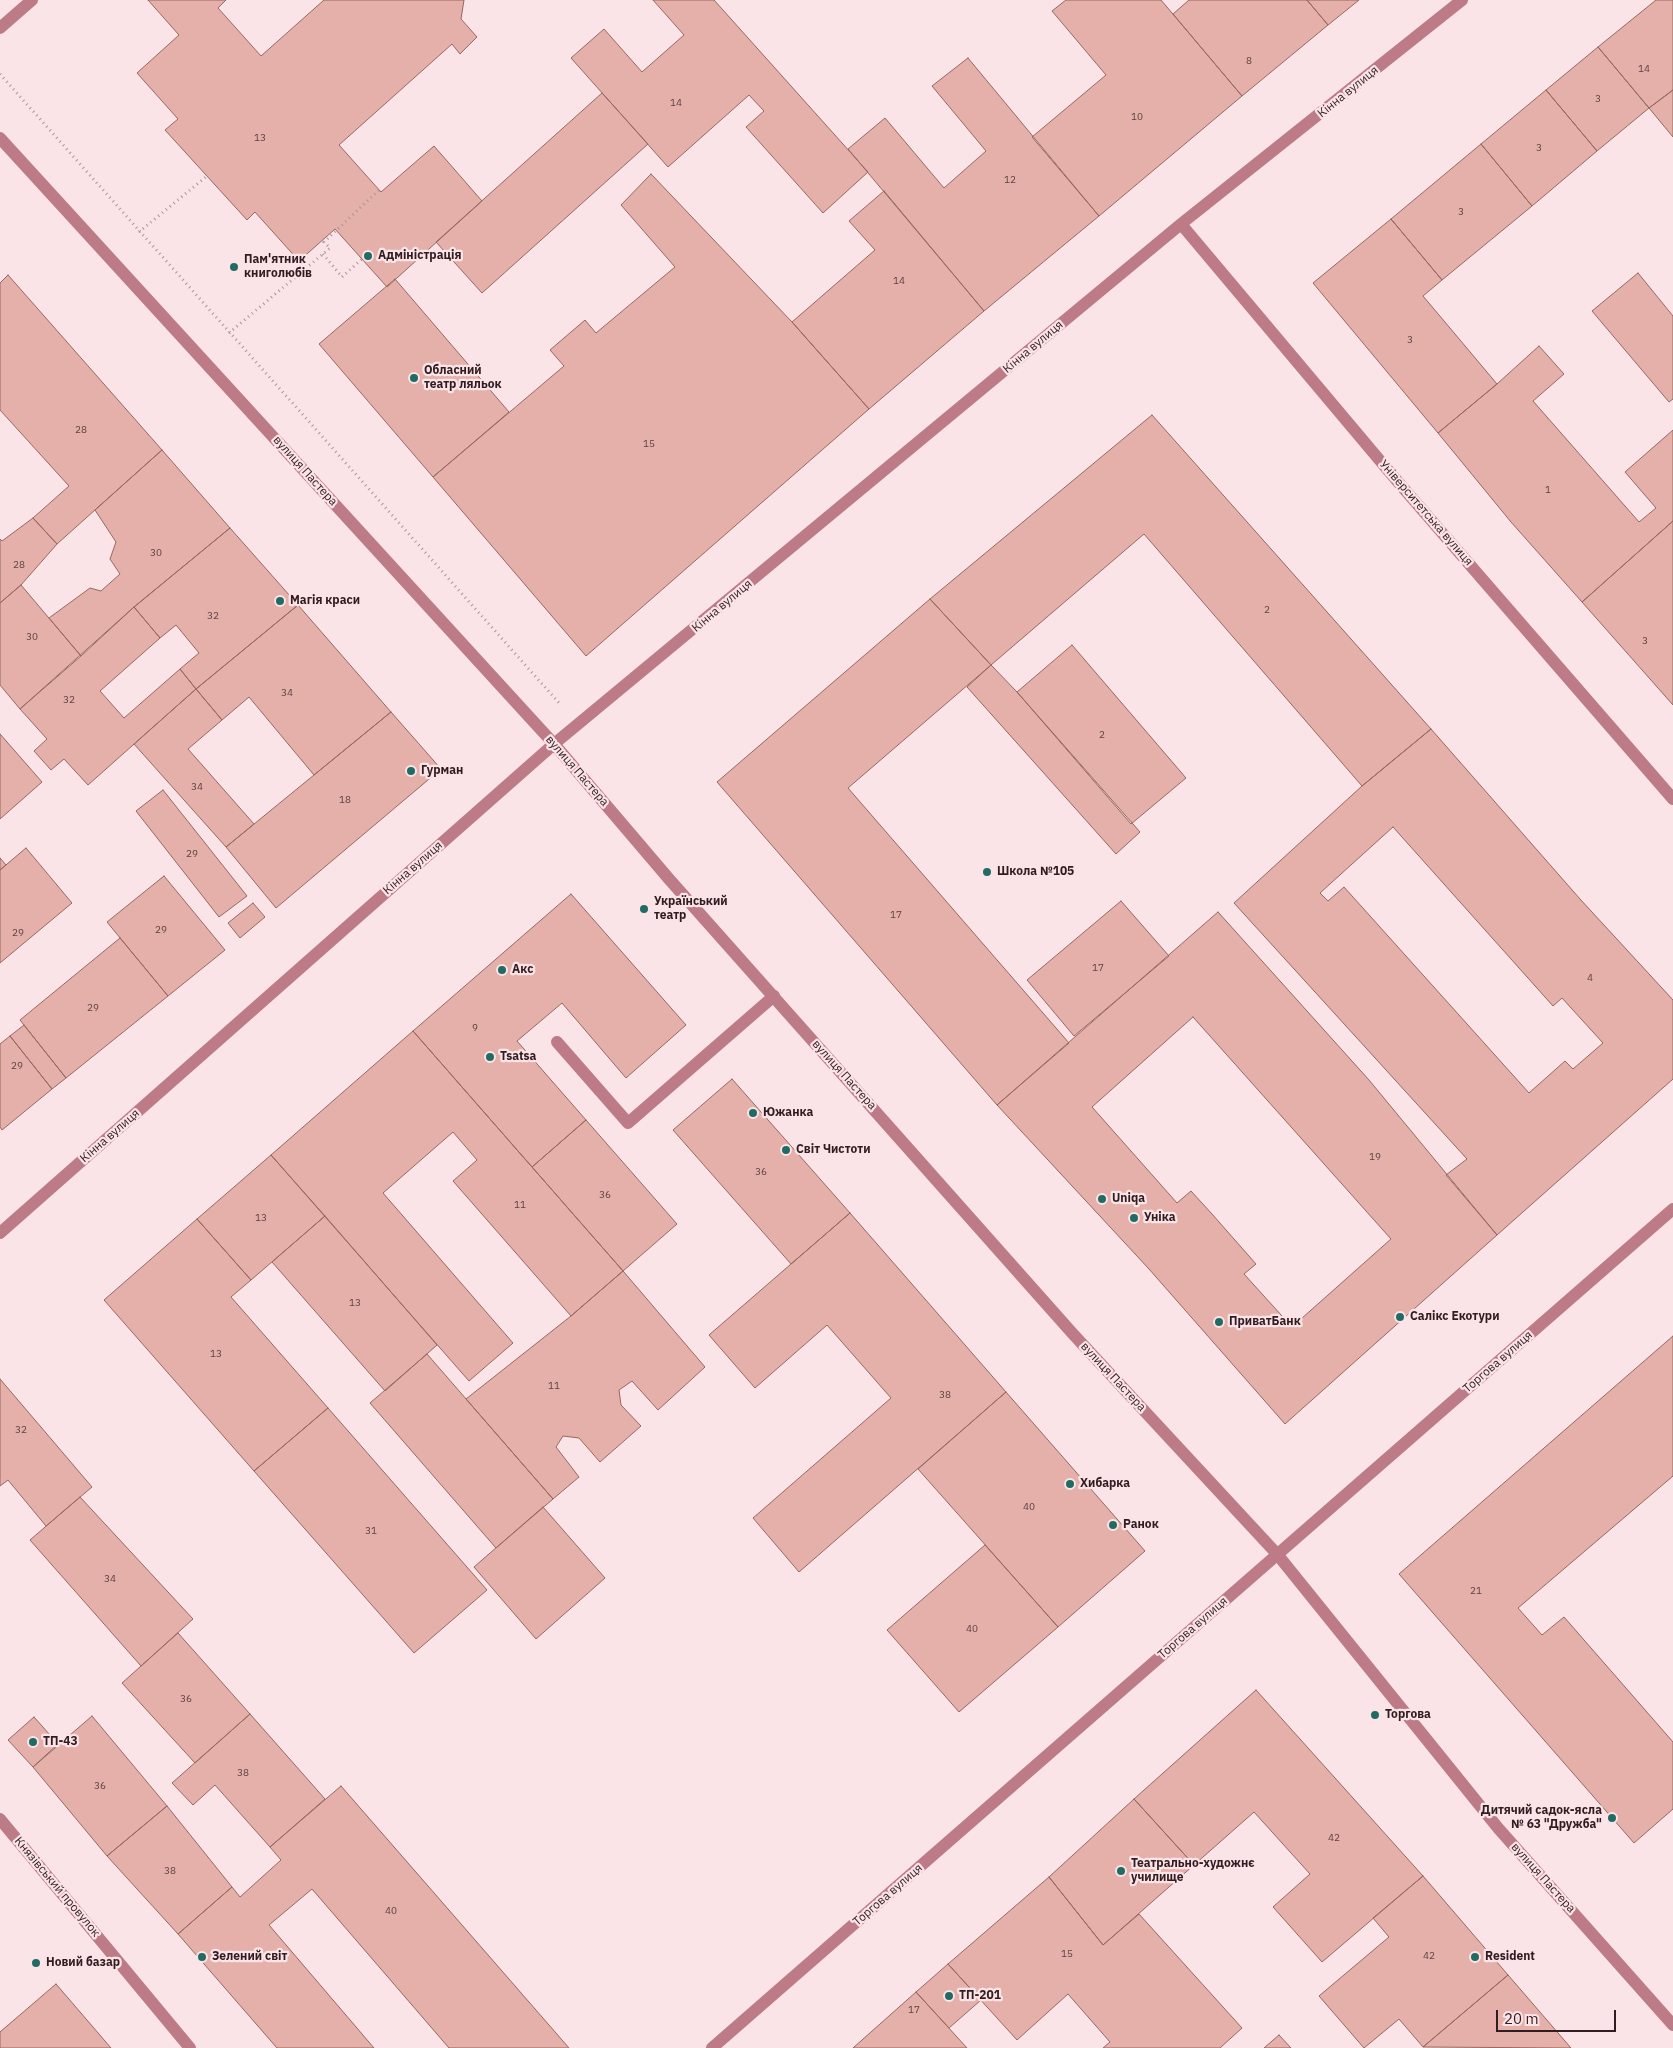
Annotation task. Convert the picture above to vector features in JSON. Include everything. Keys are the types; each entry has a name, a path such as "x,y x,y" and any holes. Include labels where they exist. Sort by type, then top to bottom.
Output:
{"street":[{"path":"0,28 32,0"},
{"name":"Кінна вулиця","path":"0,1233 554,744 1182,224 1462,0"},
{"name":"вулиця Пастера","path":"0,138 554,744 1073,1334 1277,1554 1498,1828 1673,2025"},
{"name":"Університетська вулиця","path":"1182,224 1398,482 1673,800"},
{"path":"557,1042 628,1123 774,996"},
{"name":"Торгова вулиця","path":"712,2048 1673,1209"},
{"name":"Князівський провулок","path":"0,1819 190,2048"}],"path":[{"path":"0,74 578,725"},
{"path":"139,232 207,176"},
{"path":"229,333 324,254 330,248 324,242 379,190"},
{"path":"324,254 342,277 362,259"}],"building":[{"path":"148,0 226,0 218,8 261,56 324,0 464,0 461,19 477,37 460,54 452,44 339,145 381,192 434,146 482,201 387,287 335,229 299,261 255,212 247,220 165,130 178,119 137,73 179,35"},
{"path":"653,0 714,0 868,172 823,213 746,127 764,111 749,95 668,167 571,58 604,29 642,72 684,35"},
{"path":"1066,0 1161,0 1242,96 1099,216 1032,137 1106,75 1052,11"},
{"path":"1189,0 1307,0 1328,25 1242,96 1173,14"},
{"path":"1307,0 1359,0 1328,25"},
{"path":"1656,0 1673,0 1673,90 1649,108 1598,47"},
{"path":"1598,47 1649,108 1597,151 1546,90"},
{"path":"968,58 1099,216 984,311 848,149 885,118 944,188 986,151 932,86"},
{"path":"1546,90 1597,151 1532,206 1481,144"},
{"path":"1673,90 1673,137 1649,108"},
{"path":"602,93 648,144 482,293 436,242"},
{"path":"1481,144 1532,206 1442,280 1391,219"},
{"path":"651,174 792,322 869,409 586,656 433,477 564,366 550,350 585,320 596,333 675,267 621,205"},
{"path":"884,191 984,311 869,409 792,322 875,250 849,221"},
{"path":"1391,219 1442,280 1423,296 1497,384 1438,433 1313,283"},
{"path":"1638,273 1673,316 1673,399 1669,402 1592,311"},
{"path":"8,275 162,450 57,544 33,518 69,486 0,410 0,283"},
{"name":"Обласний театр ляльок","path":"395,279 509,412 433,477 319,344"},
{"path":"1539,346 1564,374 1533,401 1639,522 1656,508 1625,472 1673,430 1673,521 1582,602 1511,522 1438,433"},
{"path":"1152,415 1431,729 1362,786 1144,534 991,665 930,599"},
{"path":"162,450 230,528 134,607 81,656 49,618 90,588 101,591 120,574 110,559 116,542 95,510"},
{"path":"33,518 57,544 21,585 0,603 0,539 2,541"},
{"path":"1673,521 1673,705 1582,602"},
{"path":"230,528 298,605 196,689 180,669 199,653 176,625 160,638 134,607"},
{"path":"21,585 81,656 20,709 0,685 0,603"},
{"path":"930,599 991,665 848,788 1069,1043 997,1105 717,782"},
{"path":"298,605 391,712 314,775 249,697 222,720 196,689"},
{"path":"134,607 160,638 100,691 124,718 180,669 196,689 88,785 64,759 51,770 34,751 47,739 20,709"},
{"path":"1072,645 1186,778 1131,824 1017,692"},
{"path":"991,665 1140,832 1116,854 967,687"},
{"path":"196,689 222,720 188,749 254,824 226,847 134,744"},
{"path":"391,712 441,769 276,908 226,847"},
{"path":"1431,729 1580,899 1673,1000 1673,1079 1497,1235 1446,1175 1467,1159 1234,903 1362,786","holes":["1393,827 1553,1006 1562,998 1603,1043 1573,1069 1565,1061 1529,1093 1344,887 1328,901 1320,893"]},
{"path":"0,734 42,782 0,819"},
{"path":"163,790 247,896 219,917 136,811"},
{"path":"26,848 72,903 0,963 0,870"},
{"path":"0,858 6,865 0,870"},
{"path":"164,876 225,950 168,996 107,922"},
{"path":"571,894 686,1025 626,1078 562,1003 517,1041 586,1120 532,1167 413,1031"},
{"path":"1121,901 1169,956 1074,1036 1027,980"},
{"path":"253,903 265,917 240,938 228,923"},
{"path":"1218,912 1369,1080 1497,1235 1285,1424 1149,1269 997,1105","holes":["1193,1017 1391,1239 1292,1327 1244,1274 1256,1264 1212,1214 1191,1191 1177,1203 1092,1107"]},
{"path":"120,938 168,996 66,1078 20,1020"},
{"path":"24,1025 66,1078 52,1089 10,1036"},
{"path":"413,1031 623,1271 571,1316 453,1181 477,1160 453,1132 383,1193 513,1343 469,1381 271,1155"},
{"path":"10,1036 52,1089 2,1130 0,1127 0,1044"},
{"path":"732,1079 850,1213 791,1264 673,1130"},
{"path":"586,1120 677,1224 623,1271 532,1167"},
{"path":"271,1155 325,1216 251,1280 197,1219"},
{"path":"850,1213 1006,1392 799,1572 753,1518 891,1398 827,1325 755,1388 709,1335"},
{"path":"325,1216 437,1345 385,1391 272,1262"},
{"path":"197,1219 251,1280 231,1297 328,1408 254,1471 104,1300"},
{"path":"623,1271 705,1367 658,1410 632,1381 619,1390 621,1405 641,1426 600,1462 579,1438 563,1436 556,1447 579,1477 553,1499 466,1399 571,1316"},
{"path":"1673,1336 1673,1476 1518,1608 1542,1635 1564,1617 1673,1742 1673,1809 1634,1843 1399,1574"},
{"path":"427,1354 553,1499 496,1548 370,1403"},
{"path":"0,1379 92,1487 46,1526 8,1480 0,1486"},
{"path":"1006,1392 1145,1551 1058,1627 918,1469"},
{"path":"328,1408 487,1590 414,1653 254,1471"},
{"path":"80,1497 193,1619 141,1666 30,1540"},
{"path":"543,1507 605,1578 536,1639 474,1567"},
{"path":"985,1545 1058,1627 959,1712 887,1630"},
{"path":"178,1633 250,1714 195,1763 122,1683"},
{"path":"1256,1690 1423,1876 1322,1962 1273,1907 1310,1874 1254,1812 1194,1865 1134,1799"},
{"path":"250,1714 325,1799 270,1847 215,1785 193,1805 172,1783"},
{"path":"92,1716 167,1806 107,1856 33,1767"},
{"name":"ТП-43","path":"34,1717 58,1744 33,1767 8,1740"},
{"path":"341,1786 569,2048 449,2048 312,1889 269,1925 374,2048 277,2048 178,1934 232,1887 240,1897 281,1860 270,1847"},
{"name":"Театрально-художнє училище","path":"1134,1799 1194,1865 1103,1945 1049,1877"},
{"path":"167,1806 232,1887 178,1934 107,1856"},
{"path":"1423,1876 1508,1975 1423,2047 1399,2019 1364,2048 1319,1996 1389,1937 1373,1918"},
{"path":"1049,1877 1103,1945 1139,1914 1242,2028 1220,2048 1103,2048 1110,2042 1068,1994 1017,2040 948,1964"},
{"name":"ТП-201","path":"948,1964 981,2000 949,2028 916,1992"},
{"path":"1508,1975 1571,2048 1423,2047"},
{"path":"56,1984 111,2048 0,2048 0,2032"},
{"path":"916,1992 967,2048 853,2048"},
{"path":"1279,2035 1291,2048 1264,2048"}],"place":[{"name":"Адміністрація","path":"368,256"},
{"name":"Пам'ятник книголюбів","path":"234,267"},
{"name":"Обласний театр ляльок","path":"414,378"},
{"name":"Магія краси","path":"280,601"},
{"name":"Гурман","path":"411,771"},
{"name":"Школа №105","path":"987,872"},
{"name":"Український театр","path":"644,909"},
{"name":"Акс","path":"502,970"},
{"name":"Tsatsa","path":"490,1057"},
{"name":"Южанка","path":"753,1113"},
{"name":"Світ Чистоти","path":"786,1150"},
{"name":"Uniqa","path":"1102,1199"},
{"name":"Уніка","path":"1134,1218"},
{"name":"Салікс Екотури","path":"1400,1317"},
{"name":"ПриватБанк","path":"1219,1322"},
{"name":"Хибарка","path":"1070,1484"},
{"name":"Ранок","path":"1113,1525"},
{"name":"Торгова","path":"1375,1715"},
{"name":"ТП-43","path":"33,1742"},
{"name":"Дитячий садок-ясла № 63 \"Дружба\"","path":"1612,1818"},
{"name":"Театрально-художнє училище","path":"1121,1871"},
{"name":"Зелений світ","path":"202,1957"},
{"name":"Resident","path":"1475,1957"},
{"name":"Новий базар","path":"36,1963"},
{"name":"ТП-201","path":"949,1996"}]}
